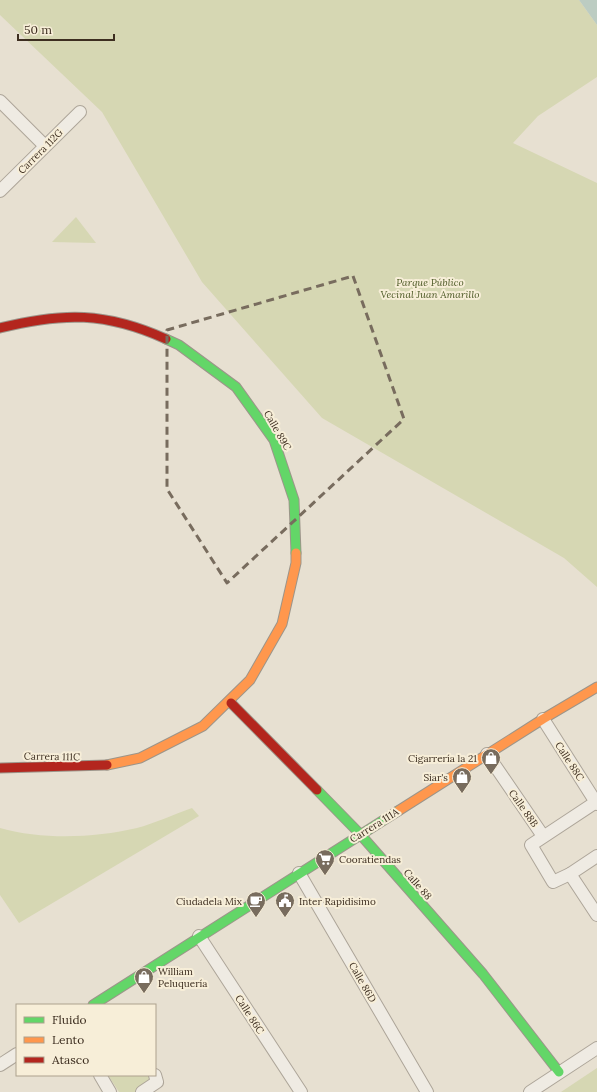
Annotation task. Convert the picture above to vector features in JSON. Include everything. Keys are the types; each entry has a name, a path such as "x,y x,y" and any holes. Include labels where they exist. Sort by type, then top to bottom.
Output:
{"street":[{"path":"0,101 45,146"},
{"name":"Carrera 112G","path":"0,191 80,112"},
{"name":"Calle 89C","path":"0,328 37,319 80,316 119,322 157,333 199,356 236,387 263,421 283,460 295,502 298,546 294,589 280,631 260,669 231,703"},
{"name":"Carrera 111A","path":"95,1004 360,834 543,719 597,687"},
{"name":"Carrera 111C","path":"0,768 32,766 68,769 97,767 139,758 173,745 204,726 231,703"},
{"name":"Calle 88","path":"231,703 360,834 483,974 559,1072"},
{"name":"Calle 88C","path":"543,719 597,803"},
{"name":"Calle 88B","path":"487,754 543,836 530,845 553,882 570,874"},
{"path":"0,758 32,766"},
{"path":"543,836 597,803"},
{"path":"597,856 570,874 597,915"},
{"name":"Calle 86D","path":"299,873 427,1092"},
{"name":"Calle 86C","path":"199,936 300,1092"},
{"path":"530,1092 597,1048"},
{"path":"0,1065 16,1055"},
{"path":"101,1076 110,1092"},
{"path":"142,1092 157,1082 156,1076"}],"highlighted area":[{"path":"353,276 404,419 227,583 167,489 167,330"}],"green space":[{"name":"Parque Público Vecinal Juan Amarillo","path":"0,0 579,0 597,25 597,77 538,116 513,143 597,183 597,587 564,558 322,418 202,282 102,112 0,15"},
{"path":"76,217 96,243 52,242"},
{"path":"192,808 199,816 19,923 0,895 0,828 16,832 51,836 86,836 137,828"},
{"path":"597,1068 597,1092 561,1092"},
{"path":"109,1076 154,1076 157,1081 138,1092 119,1092"}],"shaded area":[{"path":"579,0 597,0 597,25"}],"traffic: fast":[{"path":"166,339 179,345 236,387 274,440 294,500 296,553"},
{"path":"317,790 360,834 483,974 559,1072"},
{"path":"95,1004 398,811"}],"traffic: slow":[{"path":"107,765 140,758 203,726 250,680 282,624 296,563 296,553"},
{"path":"398,811 543,719 597,687"}],"traffic: jam":[{"path":"0,328 44,319 84,317 104,319 124,324 166,339"},
{"path":"231,703 317,790"},
{"path":"0,768 107,765"}],"place":[{"name":"Cigarrería la 21","path":"491,775"},
{"name":"Siar's","path":"462,794"},
{"name":"Cooratiendas","path":"325,876"},
{"name":"Ciudadela Mix","path":"256,918"},
{"name":"Inter Rapidisimo","path":"285,918"},
{"name":"William Peluquería","path":"144,994"}]}
